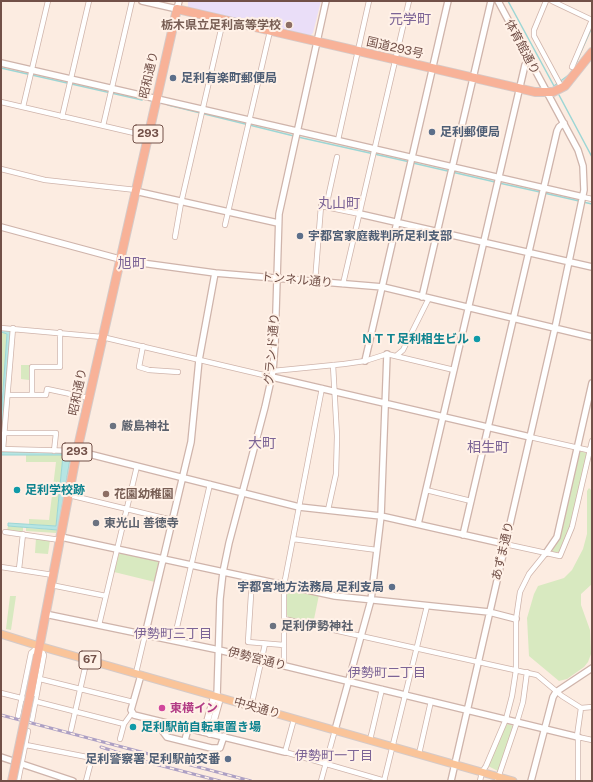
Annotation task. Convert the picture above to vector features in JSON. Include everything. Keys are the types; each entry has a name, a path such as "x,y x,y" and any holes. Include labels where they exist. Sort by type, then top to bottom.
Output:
{"highway":[{"name":"国道293号","path":"178,5 223,20 519,89 547,92 562,88"},
{"name":"昭和通り","path":"12,781 77,451 147,136 178,5"},
{"path":"562,88 570,82 592,52"}],"main road":[{"name":"中央通り","path":"1,634 294,719 394,746 482,772 497,779 513,781"},
{"path":"207,733 219,702 217,697"}],"street":[{"path":"23,108 48,1"},
{"path":"62,117 90,1"},
{"path":"103,126 132,1"},
{"path":"142,1 178,5"},
{"name":"グランド通り","path":"217,697 220,599 223,572 272,374 275,344 278,223 296,131 326,1"},
{"path":"338,140 369,1"},
{"path":"343,284 410,1"},
{"path":"365,361 448,1"},
{"path":"422,296 491,1"},
{"name":"体育館通り","path":"498,1 564,123 582,161 584,179 583,197"},
{"path":"546,1 534,30 534,36 562,88"},
{"path":"552,1 592,20 572,67"},
{"path":"175,237 181,202 223,20"},
{"path":"225,225 270,31"},
{"path":"418,524 519,89 525,65 529,60"},
{"path":"1,63 592,199"},
{"path":"1,102 147,136"},
{"path":"463,535 559,126 564,123"},
{"path":"326,207 337,157"},
{"path":"1,169 45,180 135,190 228,213 278,223"},
{"name":"あずま通り","path":"451,781 555,328 583,197"},
{"path":"315,282 321,206 438,231 592,267"},
{"name":"トンネル通り","path":"1,227 120,259 214,273 382,287 592,337"},
{"path":"120,739 124,724 132,713 145,635 191,442 200,360 214,273"},
{"path":"396,356 403,350 429,298"},
{"path":"1,328 102,336 200,360 272,374 322,388 591,451"},
{"path":"13,328 2,449 77,451 299,507 381,516 560,556 567,542 591,451 592,442"},
{"path":"32,395 32,367 60,367 60,332"},
{"path":"143,346 139,367 149,370 178,372"},
{"path":"272,374 365,361 387,354 454,370"},
{"path":"321,781 371,600 381,516 387,354"},
{"path":"328,510 336,474 334,365"},
{"path":"480,781 482,772 506,719 512,696 516,670 517,603 522,586 529,574 557,537 592,383"},
{"path":"284,666 284,585 322,388"},
{"path":"8,395 46,396 47,389 89,398"},
{"path":"4,432 56,433 54,451"},
{"path":"99,625 137,466"},
{"path":"174,640 210,484"},
{"path":"426,490 471,501"},
{"path":"69,495 172,520"},
{"path":"4,532 60,539 117,549 336,596 489,612 516,619"},
{"path":"19,569 23,534"},
{"path":"293,540 377,550"},
{"path":"1,567 53,574"},
{"path":"252,578 248,642 284,644"},
{"path":"51,585 106,596"},
{"path":"132,713 155,721 224,736 285,752 385,781 427,606"},
{"name":"伊勢宮通り","path":"45,614 219,650 578,736"},
{"path":"284,619 527,672 540,677 556,692 582,708 592,707"},
{"path":"252,707 265,644"},
{"path":"18,716 31,654 39,646 44,655 32,720"},
{"path":"71,730 87,659"},
{"path":"531,781 553,697 556,692 592,668"},
{"path":"497,779 523,702 527,672"},
{"path":"40,679 133,702"},
{"path":"370,740 382,690"},
{"path":"1,693 124,724"},
{"path":"419,754 431,702"},
{"path":"578,781 578,736 582,708"},
{"path":"285,752 294,719"},
{"path":"155,721 167,737 185,740 218,749 222,746 224,736"},
{"path":"185,740 188,729"},
{"path":"18,781 28,731"},
{"path":"578,736 592,740"},
{"path":"26,745 92,758 86,781"},
{"path":"1,757 60,779 73,781"}],"shaded area":[{"name":"栃木県立足利高等学校","path":"188,1 321,1 313,33 310,36 188,8"}],"green space":[{"path":"1,332 7,334 3,390 1,390"},
{"path":"21,365 30,365 29,380 21,379"},
{"path":"578,451 587,453 569,533 560,552 553,552 552,550 558,538"},
{"path":"26,455 63,455 56,526 29,524 29,519 49,520 56,462 26,462"},
{"path":"589,488 592,491 592,584 581,594 581,605 590,630 591,654 584,667 567,679 559,681 529,656 527,618 538,586 564,578 572,570 583,549 587,534 587,491"},
{"path":"8,526 23,527 23,531 21,533 7,531"},
{"path":"26,528 58,530 56,533 26,531"},
{"path":"36,538 50,540 48,554 35,553"},
{"path":"121,553 158,561 159,564 155,582 114,572 119,554"},
{"path":"288,589 319,595 313,624 289,619 287,615 286,590"},
{"path":"10,596 16,596 11,630 6,629"},
{"path":"507,724 514,726 498,771 488,766 505,725"}],"water":[{"path":"1,330 9,330 10,332 1,443 1,418 7,334 1,332"},
{"path":"1,452 71,453 58,530 8,526 8,523 56,526 63,455 1,455"}],"waterway":[{"path":"508,1 554,86 570,74"},
{"path":"573,70 592,27"},
{"path":"1,68 142,100"},
{"path":"559,95 592,157"},
{"path":"168,105 294,136"},
{"path":"298,137 410,162"},
{"path":"413,163 495,182"},
{"path":"499,183 540,192"},
{"path":"544,193 579,201"},
{"path":"583,202 592,204"}],"railway":[{"path":"1,715 251,781"},
{"path":"101,747 147,762 220,781"}],"place":[{"name":"栃木県立足利高等学校","path":"289,25"},
{"name":"足利有楽町郵便局","path":"173,78"},
{"name":"足利郵便局","path":"432,132"},
{"name":"宇都宮家庭裁判所足利支部","path":"300,236"},
{"name":"ＮＴＴ足利相生ビル","path":"477,339"},
{"name":"厳島神社","path":"113,426"},
{"name":"足利学校跡","path":"17,490"},
{"name":"花園幼稚園","path":"106,494"},
{"name":"東光山 善徳寺","path":"96,523"},
{"name":"宇都宮地方法務局 足利支局","path":"392,587"},
{"name":"足利伊勢神社","path":"273,626"},
{"name":"東横イン","path":"162,708"},
{"name":"足利駅前自転車置き場","path":"133,727"},
{"name":"足利警察署 足利駅前交番","path":"228,759"}],"district":[{"name":"元学町","path":"410,20"},
{"name":"丸山町","path":"339,204"},
{"name":"旭町","path":"132,264"},
{"name":"大町","path":"262,444"},
{"name":"相生町","path":"488,448"},
{"name":"伊勢町三丁目","path":"173,634"},
{"name":"伊勢町二丁目","path":"387,673"},
{"name":"伊勢町一丁目","path":"334,756"}]}
